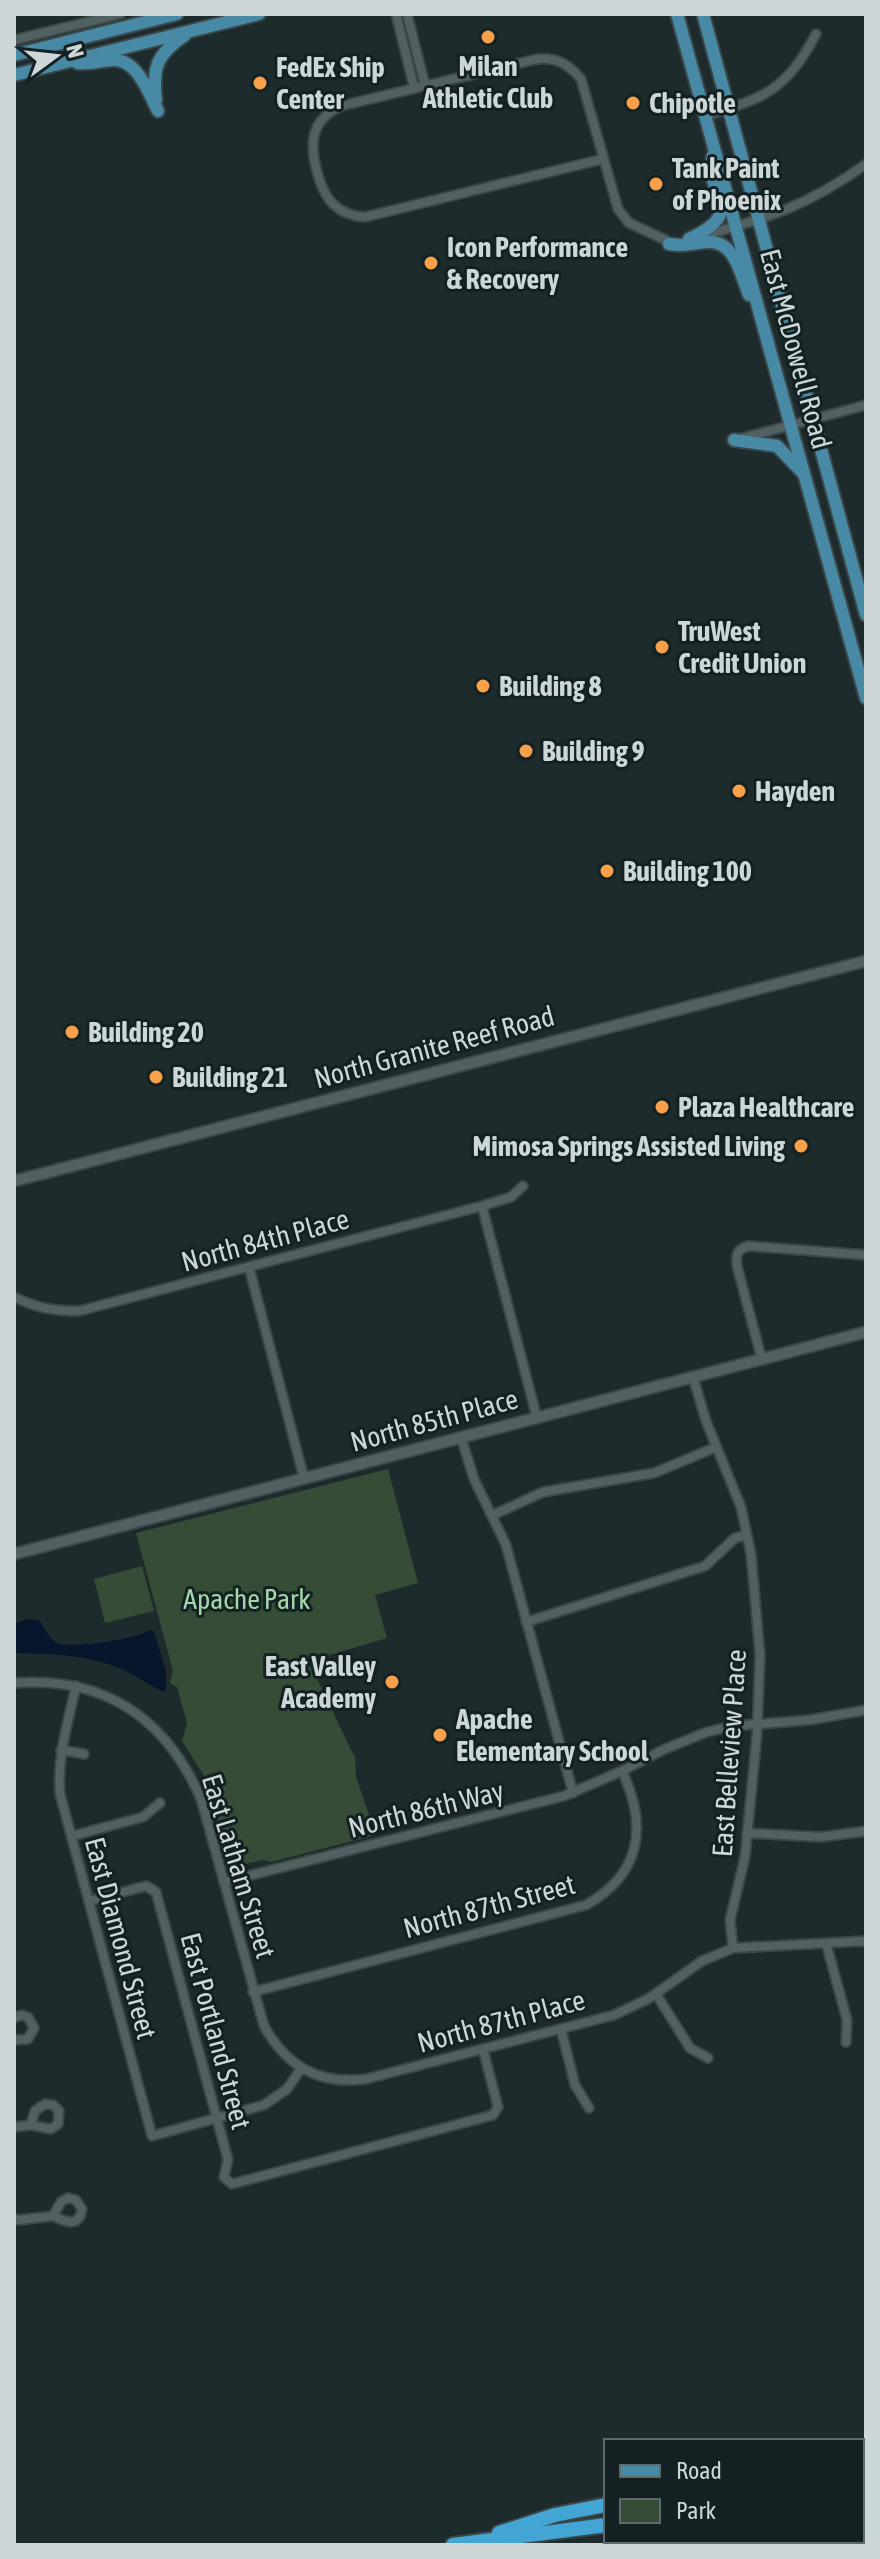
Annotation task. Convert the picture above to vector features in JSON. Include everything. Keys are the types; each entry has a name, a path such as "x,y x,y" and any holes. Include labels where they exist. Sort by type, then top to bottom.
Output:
{"highway":[{"path":"468,2543 555,2515 604,2505"},
{"path":"453,2545 604,2525"}],"main road":[{"path":"15,48 177,14"},
{"path":"18,74 259,14"},
{"name":"East McDowell Road","path":"677,14 866,696"},
{"name":"East McDowell Road","path":"703,14 866,615"},
{"path":"134,25 139,44"},
{"path":"70,62 92,65 110,60 122,61 137,74 158,111 155,88 158,58 191,31"},
{"path":"689,239 713,227 721,215 711,165 714,148"},
{"path":"669,244 684,247 710,241 727,247 770,348"},
{"path":"734,440 777,446 805,475"}],"street":[{"path":"18,74 15,48 120,14"},
{"path":"396,14 414,87"},
{"path":"407,14 425,85"},
{"path":"705,116 762,97 777,86 798,65 816,34"},
{"path":"603,159 365,217 342,212 328,200 311,150 313,135 323,118 333,110 414,87 542,58 569,66 581,79 618,209 629,223 669,244 758,220 811,200 866,164"},
{"path":"734,440 866,405"},
{"name":"North Granite Reef Road","path":"14,1181 866,961"},
{"name":"North 84th Place","path":"14,1297 50,1311 79,1311 482,1206 511,1197 523,1186"},
{"path":"482,1206 537,1418"},
{"path":"762,1360 737,1266 736,1254 740,1249 748,1246 866,1255"},
{"path":"249,1267 304,1478"},
{"name":"North 85th Place","path":"14,1554 866,1332"},
{"name":"East Belleview Place","path":"693,1377 706,1421 741,1507 757,1609 760,1655 758,1725 742,1872 730,1916 733,1948"},
{"path":"461,1437 474,1479 506,1545 573,1793"},
{"path":"493,1515 543,1492 654,1473 716,1447"},
{"path":"526,1622 705,1566 735,1538 747,1535"},
{"name":"East Latham Street","path":"14,1683 60,1683 109,1696 126,1706 172,1746 192,1777 201,1799 264,2026 272,2040 301,2069"},
{"name":"East Diamond Street","path":"76,1686 61,1750 58,1772 60,1794 152,2136 217,2118"},
{"name":"North 86th Way","path":"224,1882 573,1793 707,1732 866,1710"},
{"path":"61,1750 84,1754"},
{"name":"North 87th Street","path":"253,1992 586,1905 598,1898 618,1881 635,1846 636,1813 622,1771"},
{"path":"72,1836 143,1817 160,1803"},
{"path":"747,1833 821,1837 866,1831"},
{"name":"East Portland Street","path":"89,1901 146,1886 156,1892 228,2160 224,2177 232,2184 489,2117 496,2112 496,2101 483,2049"},
{"name":"North 87th Place","path":"301,2069 324,2077 354,2080 622,2012 656,1994 702,1961 733,1948 866,1941"},
{"path":"826,1943 847,2020 846,2042"},
{"path":"656,1994 690,2048 708,2058"},
{"path":"14,2018 21,2015 28,2017 34,2028 28,2039 14,2040"},
{"path":"561,2029 575,2085 589,2108"},
{"path":"217,2118 271,2101 287,2089 301,2069"},
{"path":"14,2127 31,2125"},
{"path":"14,2218 53,2216"}],"green space":[{"name":"Apache Park","path":"388,1469 418,1583 375,1595 387,1638 313,1660 310,1664 355,1758 356,1777 376,1835 271,1862 262,1860 233,1867 203,1774 182,1741 187,1723 177,1687 170,1683 173,1671 136,1533"},
{"path":"142,1566 154,1611 105,1623 94,1579"}],"water":[{"path":"27,1619 40,1621 53,1640 62,1644 103,1642 132,1637 149,1630 154,1632 166,1672 166,1690 163,1692 103,1662 61,1655 17,1653 14,1650 14,1624"}],"place":[{"name":"Milan Athletic Club","path":"488,37"},
{"name":"FedEx Ship Center","path":"260,83"},
{"name":"Chipotle","path":"633,103"},
{"name":"Tank Paint of Phoenix","path":"656,184"},
{"name":"Icon Performance & Recovery","path":"431,263"},
{"name":"TruWest Credit Union","path":"662,647"},
{"name":"Building 8","path":"483,686"},
{"name":"Building 9","path":"526,751"},
{"name":"Hayden","path":"739,791"},
{"name":"Building 100","path":"607,871"},
{"name":"Building 20","path":"72,1032"},
{"name":"Building 21","path":"156,1077"},
{"name":"Plaza Healthcare","path":"662,1107"},
{"name":"Mimosa Springs Assisted Living","path":"801,1146"},
{"name":"East Valley Academy","path":"392,1682"},
{"name":"Apache Elementary School","path":"440,1735"}]}
